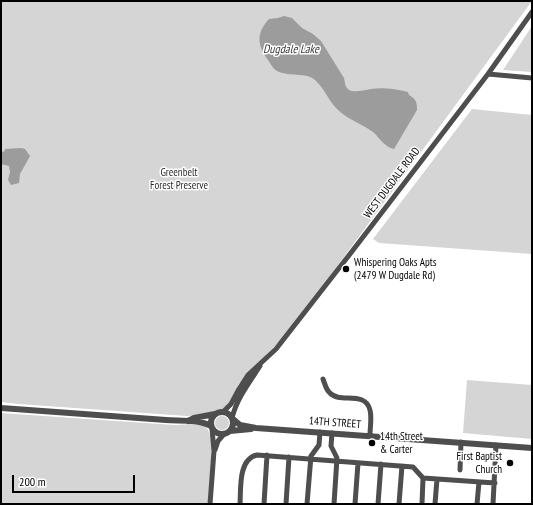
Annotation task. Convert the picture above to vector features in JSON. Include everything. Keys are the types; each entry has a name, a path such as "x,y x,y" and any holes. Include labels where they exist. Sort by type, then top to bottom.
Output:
{"street":[{"name":"WEST DUGDALE ROAD","path":"263,362 276,349 333,276 488,74 532,12"},
{"path":"488,74 532,78"},
{"path":"223,412 231,404 248,375 263,362"},
{"path":"214,451 218,441 224,434 230,431 233,426 236,406 241,394 263,362"},
{"path":"323,379 327,389 333,395 361,400 368,405 371,417 370,435"},
{"path":"1,408 188,421 204,423 217,433 224,434"},
{"path":"188,421 194,418 223,412 229,414 233,419"},
{"path":"210,504 214,451 211,420 214,414"},
{"name":"14TH STREET","path":"233,419 240,425 256,428 370,435 532,448"},
{"name":"14TH STREET","path":"230,431 256,428"},
{"path":"307,504 310,459 313,452 319,445 320,432"},
{"path":"332,433 331,446 337,456 334,504"},
{"path":"460,470 461,442"},
{"path":"493,504 496,445"},
{"path":"240,504 243,470 247,461 253,456 267,455 413,467 423,478 494,483"},
{"path":"264,504 267,455"},
{"path":"286,504 289,457"},
{"path":"355,504 358,463"},
{"path":"378,504 381,464"},
{"path":"399,504 402,466"},
{"path":"422,504 423,478"},
{"path":"435,504 437,479"},
{"path":"477,504 479,482"}],"green space":[{"name":"Greenbelt Forest Preserve","path":"1,1 532,1 291,329 239,384 227,407 222,410 202,415 187,416 1,402"},
{"path":"532,26 532,72 503,70"},
{"path":"472,109 532,115 532,254 379,243 373,239"},
{"path":"467,380 532,385 532,439 463,433"},
{"path":"1,413 174,425 197,424 204,426 208,430 211,439 212,450 208,504 1,504"},
{"path":"222,416 227,418 229,423 227,428 222,430 217,428 215,423 217,418"}],"water":[{"name":"Dugdale Lake","path":"284,16 292,18 302,28 313,34 321,41 344,78 346,86 349,90 357,91 376,88 394,89 408,92 409,95 415,99 417,110 394,149 385,144 373,132 341,113 315,80 307,76 281,73 273,68 264,55 260,44 260,34 269,19"},
{"path":"5,149 25,149 30,156 20,174 19,183 11,185 8,180 10,172 9,166 1,164 1,151 4,152"}],"place":[{"name":"Whispering Oaks Apts (2479 W Dugdale Rd)","path":"346,269"},
{"name":"14th Street & Carter","path":"372,443"},
{"name":"First Baptist Church","path":"510,463"}]}
